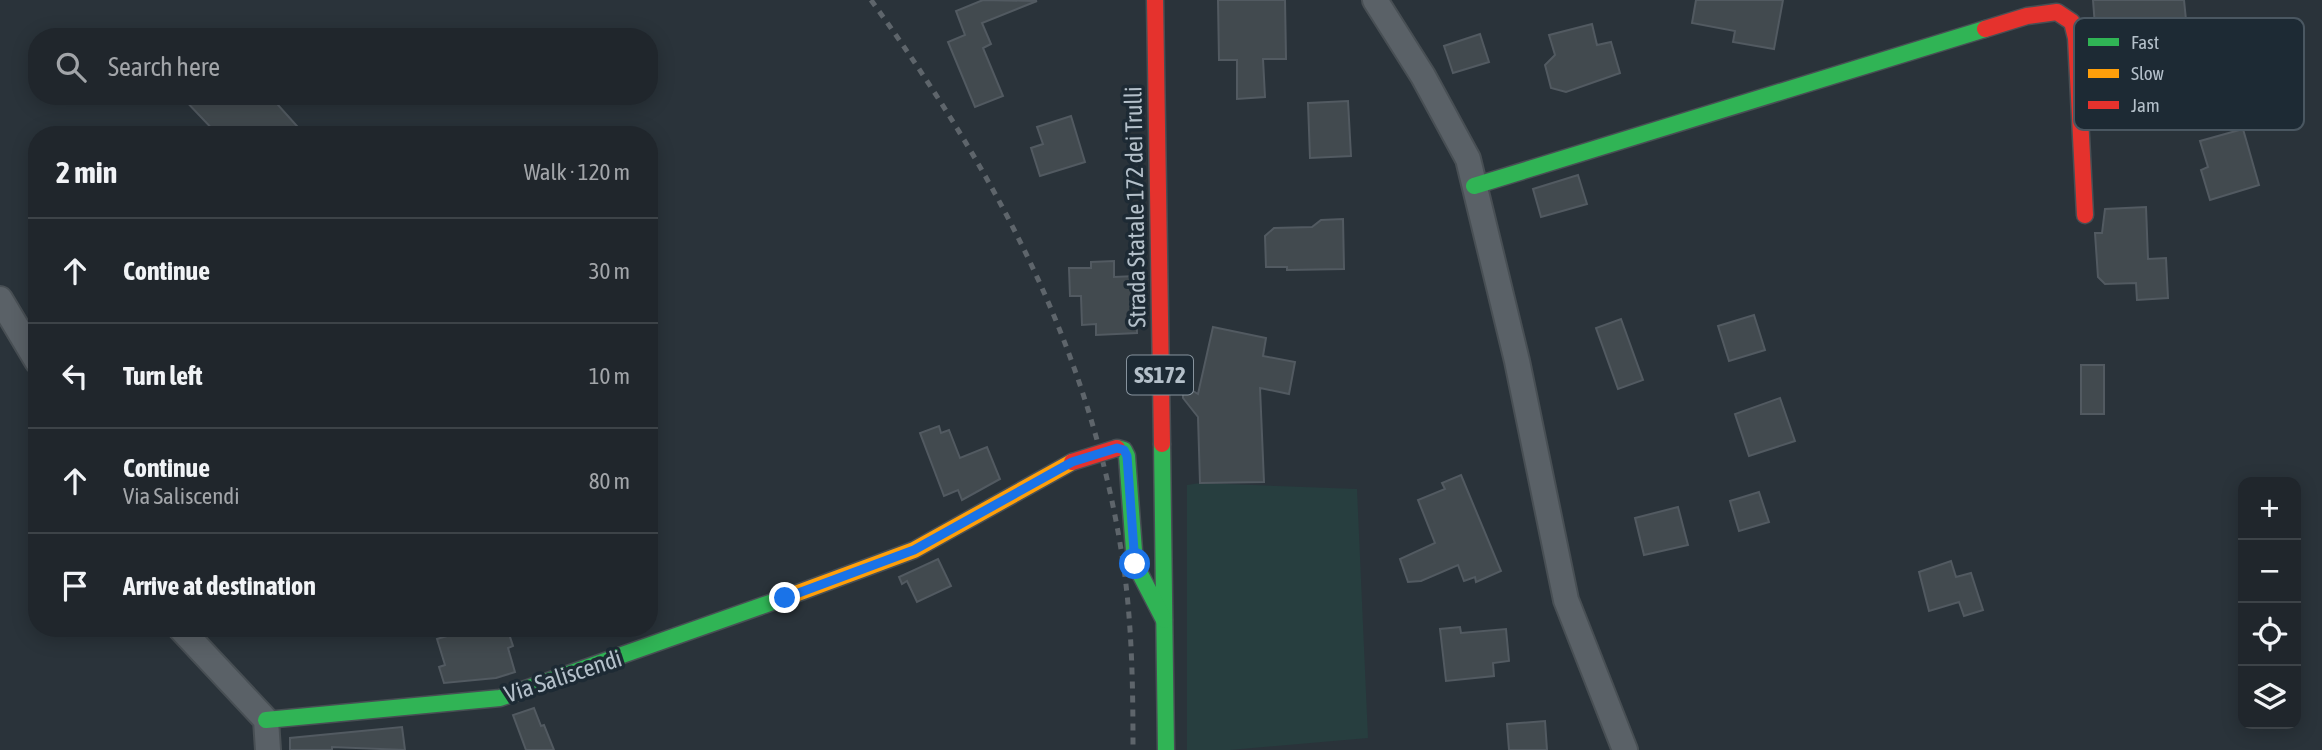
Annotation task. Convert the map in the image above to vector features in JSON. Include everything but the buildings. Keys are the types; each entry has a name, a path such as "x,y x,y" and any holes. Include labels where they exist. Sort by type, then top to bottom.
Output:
{"street":[{"name":"Strada Statale 172 dei Trulli","path":"1155,0 1166,750"},
{"path":"1375,0 1468,159 1517,361 1566,600 1625,750"},
{"path":"1474,186 2027,16 2057,12 2071,22 2074,30"},
{"path":"2081,130 2085,215"},
{"path":"0,299 9,329 28,350"},
{"name":"Via Saliscendi","path":"265,720 500,698 677,638 914,550 1072,462 1117,448 1124,450 1127,456 1135,564 1164,620"},
{"path":"188,637 265,720 268,750"}],"green space":[{"path":"1200,483 1357,489 1368,738 1230,750 1187,750 1187,485"}],"railway":[{"path":"871,0 957,128 995,193 1059,328 1085,399 1106,473 1125,574 1131,650 1133,750"}],"traffic: fast":[{"path":"1474,186 1985,29"},
{"path":"1162,444 1166,750"},
{"path":"1117,448 1124,450 1127,456 1135,564 1164,620"},
{"path":"266,720 500,698 787,597"}],"traffic: slow":[{"path":"787,597 914,550 1072,462"}],"traffic: jam":[{"path":"1155,0 1162,444"},
{"path":"1985,29 2027,16 2057,12 2072,22 2074,30"},
{"path":"2081,130 2085,215"},
{"path":"1072,462 1117,448"}],"route":[{"path":"785,598 914,550 1072,462 1117,448 1124,450 1127,456 1135,564"}]}
